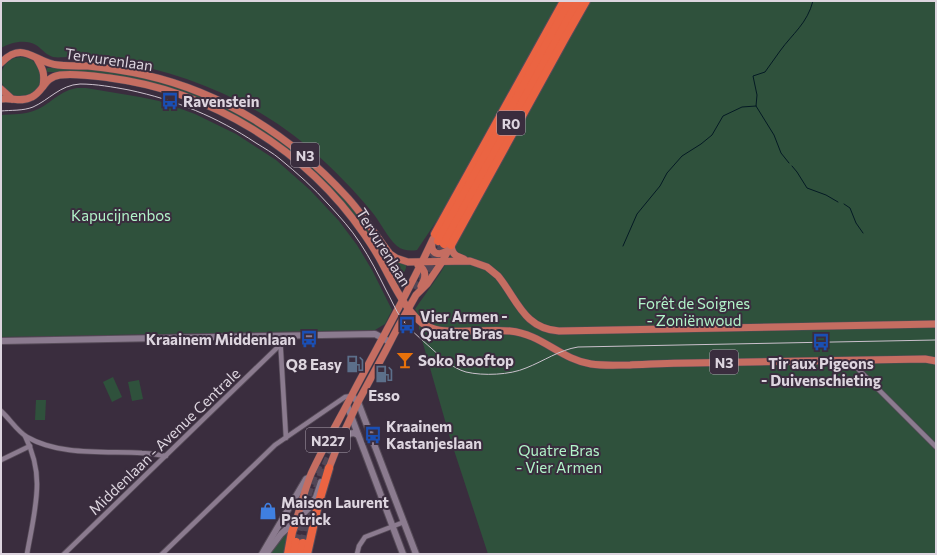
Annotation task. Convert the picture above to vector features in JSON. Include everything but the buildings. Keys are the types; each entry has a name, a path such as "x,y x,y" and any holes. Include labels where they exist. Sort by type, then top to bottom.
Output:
{"highway":[{"path":"443,244 564,1"},
{"name":"R0","path":"443,244 570,1"},
{"name":"R0","path":"443,244 578,1"},
{"path":"443,244 586,1"},
{"path":"307,554 314,519 329,468"},
{"path":"288,554 289,531 296,521"},
{"path":"294,554 300,542 301,554"}],"main road":[{"name":"Tervurenlaan","path":"1,63 6,58 20,52 26,53 53,65 88,66 145,75 172,82 203,93 243,113 276,133 302,153 326,174 348,197 390,254 396,258 408,262 421,264"},
{"name":"Tervurenlaan","path":"37,59 43,72 43,86"},
{"name":"Tervurenlaan","path":"1,99 19,100 33,97 48,80 60,75 88,76 137,83 200,102 221,112 271,141 297,160 318,180 355,221 381,261 402,300 418,320 438,331 510,331 525,333 578,361 591,364 610,365 853,360"},
{"path":"1,89 12,99"},
{"path":"443,244 457,257 470,261"},
{"path":"416,295 427,284 442,262 443,244"},
{"path":"421,264 443,244"},
{"name":"N3","path":"421,264 470,261 481,264 494,272 525,314 533,322 538,326 559,331 936,324"},
{"name":"N227","path":"311,476 324,447 421,264"},
{"name":"N227","path":"329,468 351,415 424,281 425,273 421,264"},
{"path":"402,320 418,320"},
{"name":"N3","path":"853,360 925,359 936,361"},
{"path":"296,521 311,476"}],"street":[{"path":"1,341 374,334 390,342"},
{"path":"280,336 286,438"},
{"name":"Middenlaan - Avenue Centrale","path":"64,554 280,345"},
{"path":"853,360 853,364 936,447"},
{"path":"162,554 275,445 345,397 352,396 358,402 416,554"},
{"path":"347,405 403,554"},
{"path":"1,411 26,436 44,445 55,448 76,451 144,453 166,456"},
{"path":"338,444 348,434 354,433 358,435"},
{"path":"26,436 35,466 37,483 34,518 27,554"},
{"path":"362,446 373,442"},
{"path":"1,460 30,446"},
{"name":"N227","path":"296,521 313,502 323,475 329,468"},
{"name":"N227","path":"262,554 306,479 311,476"},
{"path":"357,554 358,546 362,539 404,522"},
{"path":"266,554 281,534 289,531"}],"green space":[{"name":"Forêt de Soignes - Zoniënwoud","path":"1,1 936,1 936,554 488,554 450,438 419,331 419,316 415,309 441,272 470,220 446,207 417,250 404,250 393,242 359,196 337,174 315,153 270,119 221,93 169,73 142,66 108,60 53,57 36,45 28,42 9,44 1,48"},
{"path":"17,57 25,57 32,60 38,66 41,77 38,88 32,94 25,97 17,97 10,94 4,88 1,81 1,73 4,66 10,60"},
{"path":"47,68 80,68 152,79 205,97 253,121 300,155 344,197 385,253 396,261 406,265 399,284 397,284 379,252 293,155 195,98 66,72 48,72 46,71"},
{"name":"Kapucijnenbos","path":"77,88 86,88 159,101 195,114 236,134 276,160 310,190 339,221 357,245 372,270 392,310 385,324 375,330 1,337 1,115 32,112 42,107 60,94"},
{"path":"113,377 122,397 112,402 103,382"},
{"path":"139,380 143,399 132,401 128,382"},
{"path":"36,400 46,400 45,420 35,420"},
{"path":"287,532 285,554 269,554"}],"waterway":[{"path":"789,163 781,153 774,135 756,106 757,95 753,76 765,72 799,28 807,16 813,1"},
{"path":"623,246 637,214 660,186 667,173 682,156 712,135 723,116 742,107 756,106"},
{"path":"792,166 807,188 826,195 838,202"},
{"path":"844,204 850,208 856,223 863,233"}],"tunnel":[{"path":"413,288 438,241"},
{"path":"422,282 444,244"},
{"path":"317,488 321,475 335,444"},
{"path":"296,542 308,493 319,464"},
{"path":"303,543 313,501"}],"tram line":[{"path":"1,111 21,110 33,107 66,87 80,84 111,87 146,94 196,110 226,125 274,155 299,175 317,193 345,223 360,243 404,322 443,359 456,368 466,372 488,374 512,372 526,368 571,348 578,347 936,340"}],"place":[{"name":"Ravenstein","path":"170,101"},
{"name":"Vier Armen - Quatre Bras","path":"407,325"},
{"name":"Kraainem Middenlaan","path":"309,339"},
{"name":"Tir aux Pigeons - Duivenschieting","path":"821,342"},
{"name":"Soko Rooftop","path":"405,360"},
{"name":"Q8 Easy","path":"355,364"},
{"name":"Esso","path":"384,374"},
{"name":"Kraainem Kastanjeslaan","path":"373,435"},
{"name":"Maison Laurent Patrick","path":"268,511"}],"park label":[{"name":"Quatre Bras - Vier Armen","path":"559,458"}]}
